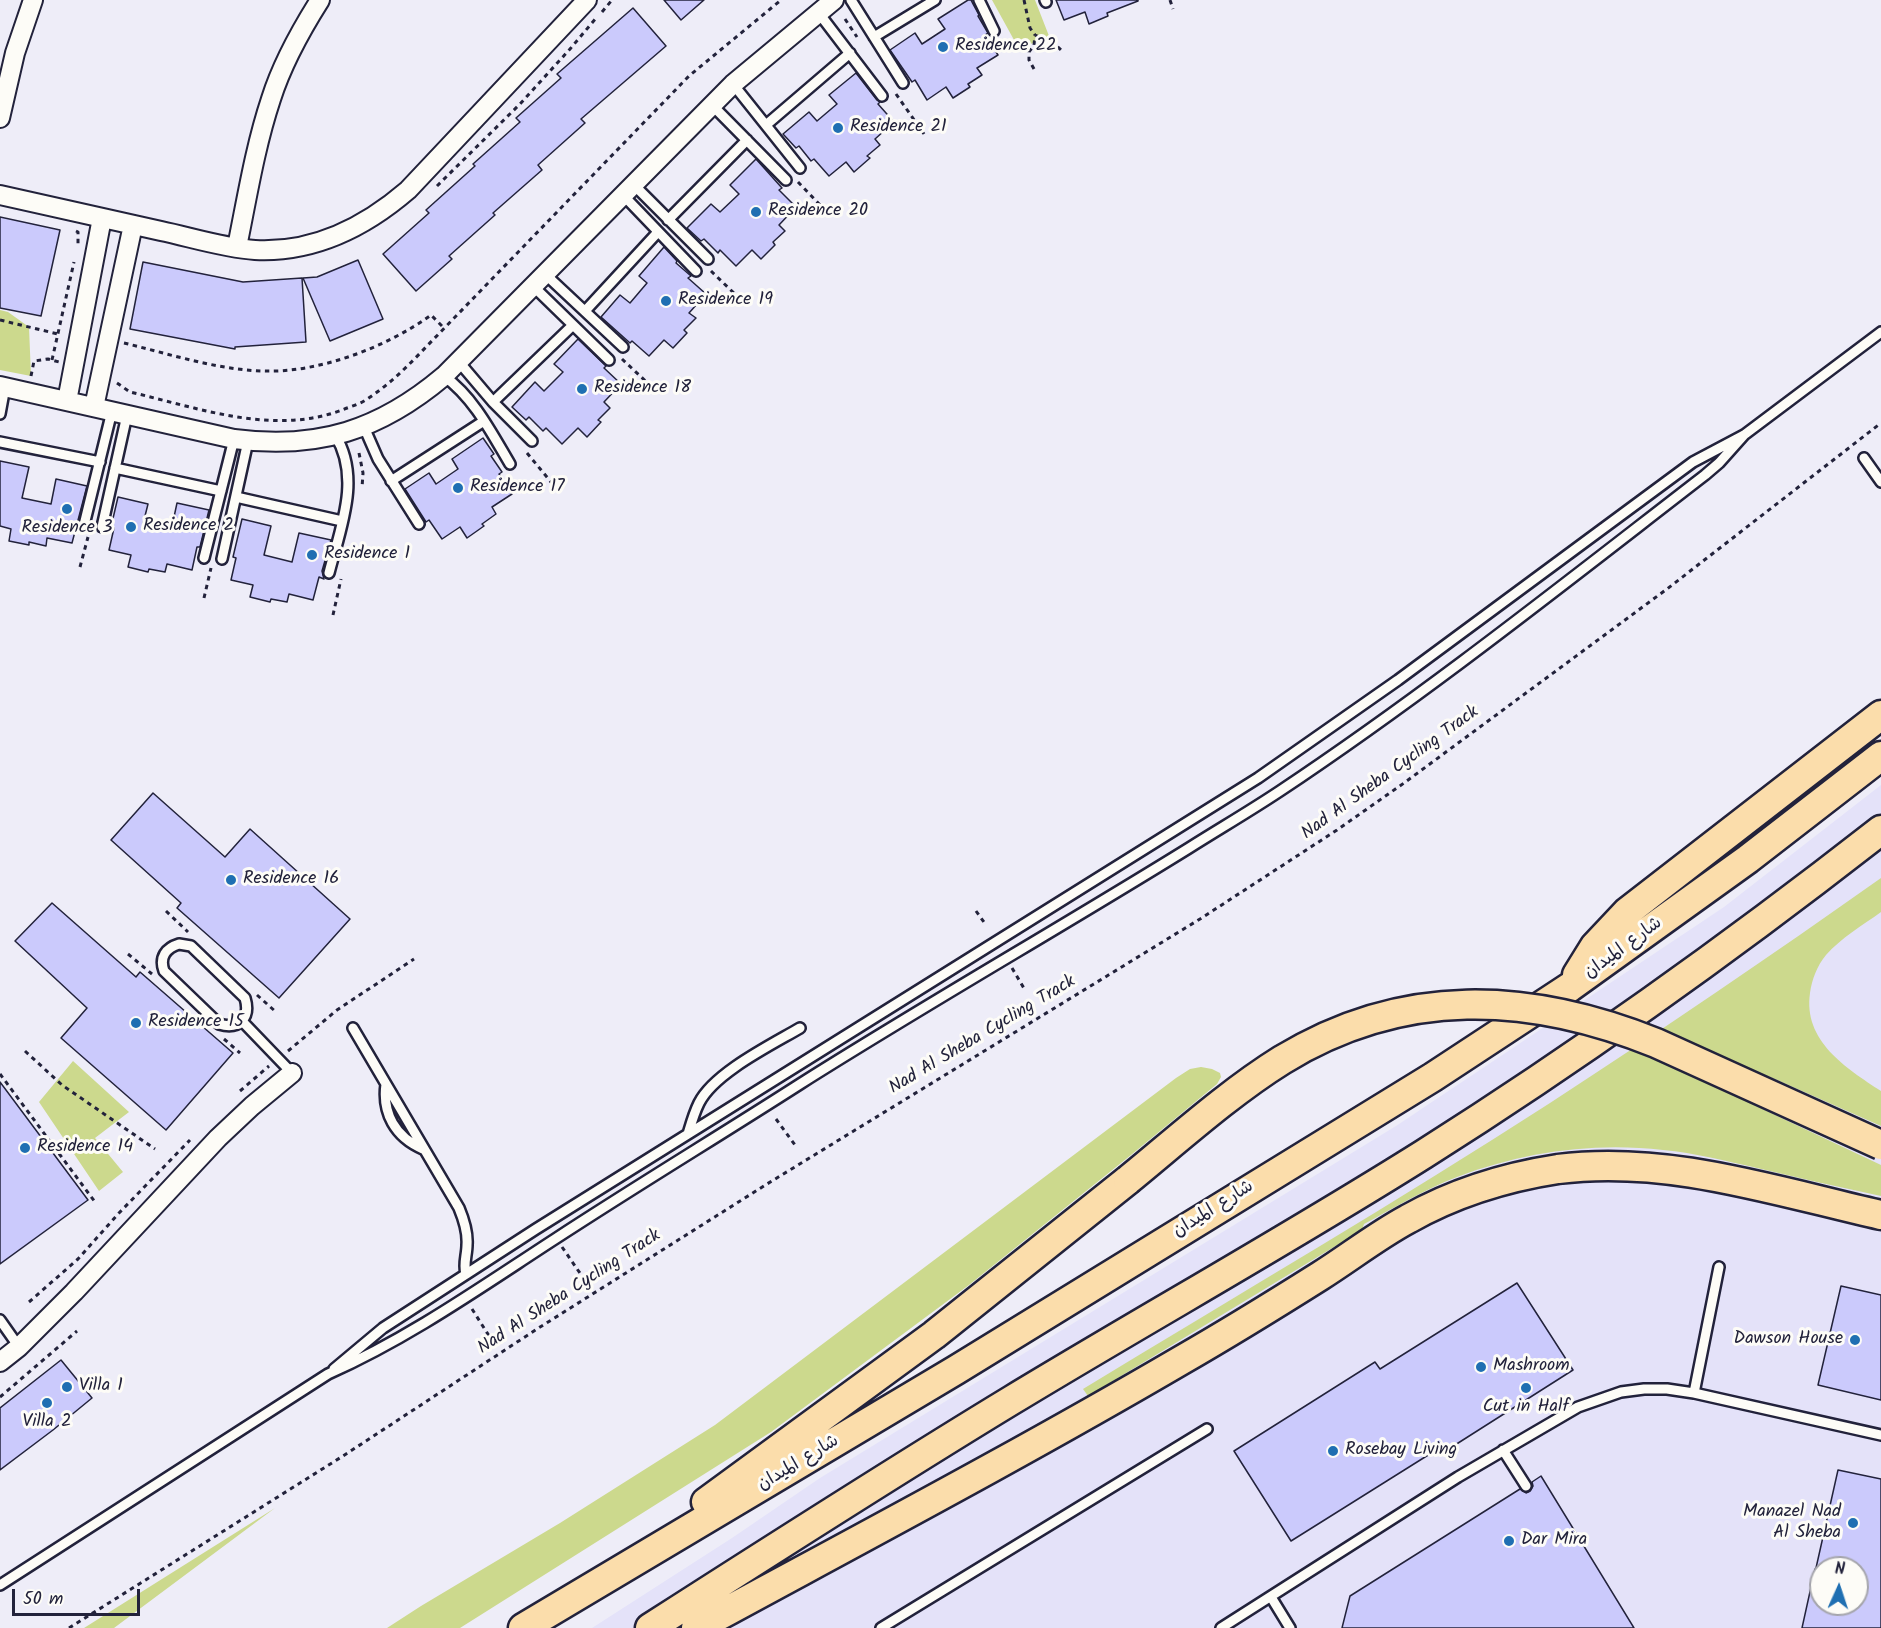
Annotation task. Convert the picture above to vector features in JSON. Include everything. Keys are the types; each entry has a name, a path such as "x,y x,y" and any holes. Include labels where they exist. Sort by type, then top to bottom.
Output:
{"main road":[{"path":"1570,987 1595,946 1627,912 1881,715"},
{"name":"شارع الميدان","path":"523,1628 956,1370 1433,1077 1570,987 1748,859 1881,756"},
{"path":"650,1628 960,1431 1333,1210 1423,1154 1599,1038 1788,902 1881,830"},
{"path":"1788,902 1881,850"},
{"path":"637,1562 712,1497 934,1335 1258,1076 1308,1045 1373,1020 1450,1005 1510,1005 1568,1014 1627,1031 1656,1043 1881,1145"},
{"path":"696,1628 1092,1412 1269,1309 1408,1218 1466,1192 1516,1177 1558,1169 1610,1166 1652,1167 1715,1177 1881,1215"}],"street":[{"path":"0,118 15,53 33,0"},
{"path":"237,247 271,97 295,43 320,0"},
{"path":"0,195 254,250 317,242 375,217 408,190 587,0"},
{"path":"2,386 241,440 301,441 364,427 423,394 444,376 733,84 834,0"},
{"path":"67,401 102,218"},
{"path":"94,407 133,225"},
{"path":"86,305 114,310"},
{"path":"0,1362 19,1347 74,1292 218,1138 292,1073"}],"lane":[{"path":"851,0 903,83"},
{"path":"874,37 934,0"},
{"path":"979,0 994,31"},
{"path":"818,12 882,96"},
{"path":"766,125 850,53"},
{"path":"733,84 800,168"},
{"path":"712,105 786,180"},
{"path":"668,220 747,140"},
{"path":"628,190 668,220 708,259"},
{"path":"628,190 658,232 696,271"},
{"path":"585,311 658,232"},
{"path":"539,280 585,311 622,347"},
{"path":"539,280 573,325 609,360"},
{"path":"493,402 573,325"},
{"path":"328,1374 383,1328 466,1274 946,971 1258,778 1398,680 1694,462 1744,435 1881,332"},
{"path":"459,362 493,402 532,441"},
{"path":"444,376 467,396 510,464"},
{"path":"0,414 2,386"},
{"path":"84,525 100,462 119,413"},
{"path":"102,527 115,468 119,413"},
{"path":"391,481 484,421"},
{"path":"364,427 372,448 419,524"},
{"path":"329,573 347,497 349,477 346,458 335,435"},
{"path":"0,1585 328,1374 391,1343 804,1082 1278,792 1375,725 1488,642 1705,475 1744,435"},
{"path":"204,558 221,491 241,440"},
{"path":"222,559 236,497 241,440"},
{"path":"0,442 100,462"},
{"path":"1864,458 1881,482"},
{"path":"115,468 221,491"},
{"path":"236,497 342,521"},
{"path":"179,944 191,946 240,991 248,1006 242,1021 226,1026 212,1019 164,971 162,960 168,949 179,944"},
{"path":"242,1021 292,1073"},
{"path":"353,1028 459,1208 467,1244 464,1265 466,1274"},
{"path":"688,1134 699,1101 712,1085 734,1068 800,1028"},
{"path":"386,1084 385,1101 390,1119 400,1134 423,1149"},
{"path":"1694,1393 1719,1267"},
{"path":"0,1320 19,1347"},
{"path":"1221,1628 1503,1450 1578,1407 1621,1392 1667,1389 1694,1393 1881,1435"},
{"path":"881,1628 1207,1429"},
{"path":"1503,1450 1526,1486"},
{"path":"1271,1597 1290,1628"}],"path":[{"path":"431,192 520,104 612,0"},
{"path":"115,378 121,387 130,392 230,416 273,420 315,418 362,403 392,381 445,329 689,76 781,0"},
{"path":"1024,0 1030,28 1035,35 1055,44 1064,53"},
{"path":"1170,0 1173,9"},
{"path":"1034,69 1029,60 1029,52 1034,45 1035,35"},
{"path":"72,228 78,232 78,245"},
{"path":"52,360 75,256"},
{"path":"120,342 232,368 265,372 300,369 326,363 393,338 431,315 445,329"},
{"path":"0,320 58,334"},
{"path":"31,376 34,361 48,359 62,363"},
{"name":"Nad Al Sheba Cycling Track","path":"69,1628 757,1190 1200,919 1337,830 1667,589 1881,423"},
{"path":"976,911 986,926"},
{"path":"1007,958 1025,990"},
{"path":"25,1051 62,1085 155,1149"},
{"path":"0,1074 95,1202"},
{"path":"776,1119 795,1145"},
{"path":"556,1238 584,1279"},
{"path":"464,1298 491,1339"},
{"path":"0,1397 77,1331"}],"shaded area":[{"path":"1881,785 1881,1628 592,1628 820,1478 1396,1126 1724,907"}],"green space":[{"path":"992,0 1035,0 1049,36 1019,49"},
{"path":"0,310 8,312 29,327 31,376 0,370"},
{"path":"1881,878 1881,912 1845,937 1823,959 1812,983 1810,1010 1813,1025 1820,1039 1830,1051 1841,1063 1881,1091 1881,1126 1768,1076 1754,1105 1881,1165 1881,1196 1687,1153 1663,1150 1584,1148 1507,1161 1457,1177 1410,1199 1364,1224 1362,1230 1088,1396 1083,1389 1376,1212 1550,1103 1717,992"},
{"path":"73,1061 129,1112 95,1138 123,1172 99,1191 39,1102"},
{"path":"1201,1067 1220,1073 1221,1077 1217,1084 969,1285 771,1432 460,1628 387,1628 715,1425 1176,1078 1190,1069"},
{"path":"275,1508 114,1628 84,1628"}],"building":[{"path":"664,0 704,0 681,20"},
{"name":"Residence 22","path":"971,0 988,33 985,35 998,55 977,68 982,75 968,84 970,87 953,98 946,87 927,100 915,80 912,82 890,50 915,33 922,44 945,29 938,19"},
{"path":"1056,0 1138,1 1107,13 1108,16 1089,24 1085,12 1064,20"},
{"path":"633,8 666,46 581,119 585,123 538,165 542,170 493,213 495,215 449,256 452,259 416,291 383,254 429,213 426,210 520,122 516,118 561,78 557,74"},
{"name":"Residence 21","path":"856,73 894,122 875,139 880,145 867,156 870,158 854,172 846,162 829,176 814,159 811,161 799,146 796,148 783,134 809,112 817,121 837,104 829,95"},
{"name":"Residence 20","path":"756,159 782,188 779,190 796,207 779,225 785,231 773,242 775,245 761,259 752,250 736,266 720,250 718,253 704,239 701,241 687,228 711,204 720,212 739,194 730,185"},
{"path":"0,217 60,230 41,316 0,308"},
{"name":"Residence 19","path":"664,247 677,261 676,263 691,276 688,278 706,294 689,313 696,318 684,330 687,333 673,348 664,340 649,356 632,341 630,343 601,317 620,295 630,303 647,283 639,276"},
{"path":"358,260 383,319 330,341 303,278 317,277"},
{"path":"143,262 243,282 302,278 306,342 235,347 235,349 130,329"},
{"name":"Residence 18","path":"578,339 621,384 604,402 610,408 598,420 601,422 587,437 578,428 562,444 546,428 543,431 529,417 526,420 512,407 535,382 544,391 563,372 554,364"},
{"name":"Residence 17","path":"483,438 494,454 491,456 502,472 499,474 512,494 492,507 496,514 467,538 460,527 442,539 429,520 426,522 405,489 429,473 436,484 458,469 452,459"},
{"name":"Residence 3","path":"0,461 29,467 22,498 51,504 56,479 87,486 72,543 47,538 46,546 9,541 11,529 0,526"},
{"name":"Residence 2","path":"118,497 148,504 143,524 171,531 177,503 209,510 192,570 167,564 165,572 149,569 148,572 128,567 131,555 109,550 114,528 111,527"},
{"name":"Residence 1","path":"242,519 271,526 264,555 292,562 299,533 331,540 322,571 324,579 319,577 313,600 289,594 287,602 271,599 270,602 250,597 253,585 231,580 236,558 233,557"},
{"name":"Residence 16","path":"153,793 225,857 250,829 350,919 279,998 177,908 181,903 111,840"},
{"name":"Residence 15","path":"52,903 136,977 140,972 233,1053 166,1130 61,1038 87,1008 15,941"},
{"name":"Residence 14","path":"0,1082 88,1200 0,1264"},
{"path":"1517,1283 1573,1370 1444,1452 1441,1447 1291,1541 1234,1451 1375,1362 1380,1369"},
{"name":"Dawson House","path":"1841,1286 1881,1295 1881,1400 1818,1385"},
{"path":"61,1360 92,1398 0,1470 0,1408"},
{"name":"Manazel Nad Al Sheba","path":"1838,1470 1881,1479 1881,1628 1802,1628 1809,1596 1809,1616 1869,1616 1869,1556 1819,1556"},
{"name":"Dar Mira","path":"1541,1476 1634,1628 1342,1628 1350,1596 1520,1489 1526,1493 1530,1491 1533,1486 1532,1482"}],"place":[{"name":"Residence 22","path":"943,47"},
{"name":"Residence 21","path":"838,128"},
{"name":"Residence 20","path":"756,212"},
{"name":"Residence 19","path":"666,301"},
{"name":"Residence 18","path":"582,389"},
{"name":"Residence 17","path":"458,488"},
{"name":"Residence 3","path":"67,509"},
{"name":"Residence 2","path":"131,527"},
{"name":"Residence 1","path":"312,555"},
{"name":"Residence 16","path":"231,880"},
{"name":"Residence 15","path":"136,1023"},
{"name":"Residence 14","path":"25,1148"},
{"name":"Dawson House","path":"1855,1340"},
{"name":"Mashroom","path":"1481,1367"},
{"name":"Villa 1","path":"67,1387"},
{"name":"Cut in Half","path":"1526,1388"},
{"name":"Villa 2","path":"47,1403"},
{"name":"Rosebay Living","path":"1333,1451"},
{"name":"Manazel Nad Al Sheba","path":"1853,1523"},
{"name":"Dar Mira","path":"1509,1541"}]}
